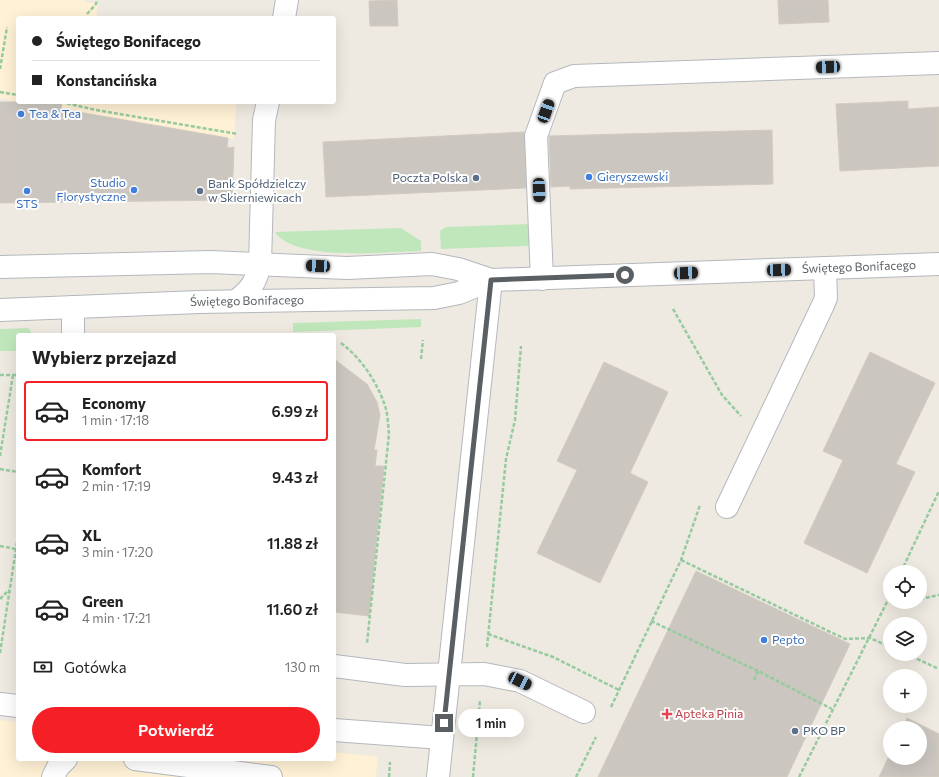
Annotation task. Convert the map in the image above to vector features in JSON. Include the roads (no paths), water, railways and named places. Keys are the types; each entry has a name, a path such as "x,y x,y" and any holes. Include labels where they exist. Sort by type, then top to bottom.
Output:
{"street":[{"path":"284,16 287,0"},
{"path":"542,279 536,136 555,83 574,76 939,62"},
{"path":"236,301 249,292 258,274 260,264 264,120 268,104"},
{"name":"Świętego Bonifacego","path":"0,267 211,262 347,268 432,264 458,269 491,280 939,264"},
{"path":"727,507 826,298 825,268"},
{"path":"438,777 491,280"},
{"name":"Świętego Bonifacego","path":"0,310 236,301 434,298 459,293 491,280"},
{"path":"73,307 73,333"},
{"path":"336,666 405,675 449,676 484,674 520,681 584,712"},
{"path":"0,704 16,706"},
{"path":"336,730 442,738"},
{"path":"53,777 58,767 64,761"},
{"path":"150,761 271,777"}],"place":[{"name":"Tea & Tea","path":"21,114"},
{"name":"Gieryszewski","path":"589,177"},
{"name":"Poczta Polska","path":"476,178"},
{"name":"Studio Florystyczne","path":"134,190"},
{"name":"STS","path":"27,191"},
{"name":"Bank Spółdzielczy w Skierniewicach","path":"200,191"},
{"name":"Pepto","path":"764,640"},
{"name":"Apteka Pinia","path":"667,714"},
{"name":"PKO BP","path":"795,731"}]}
